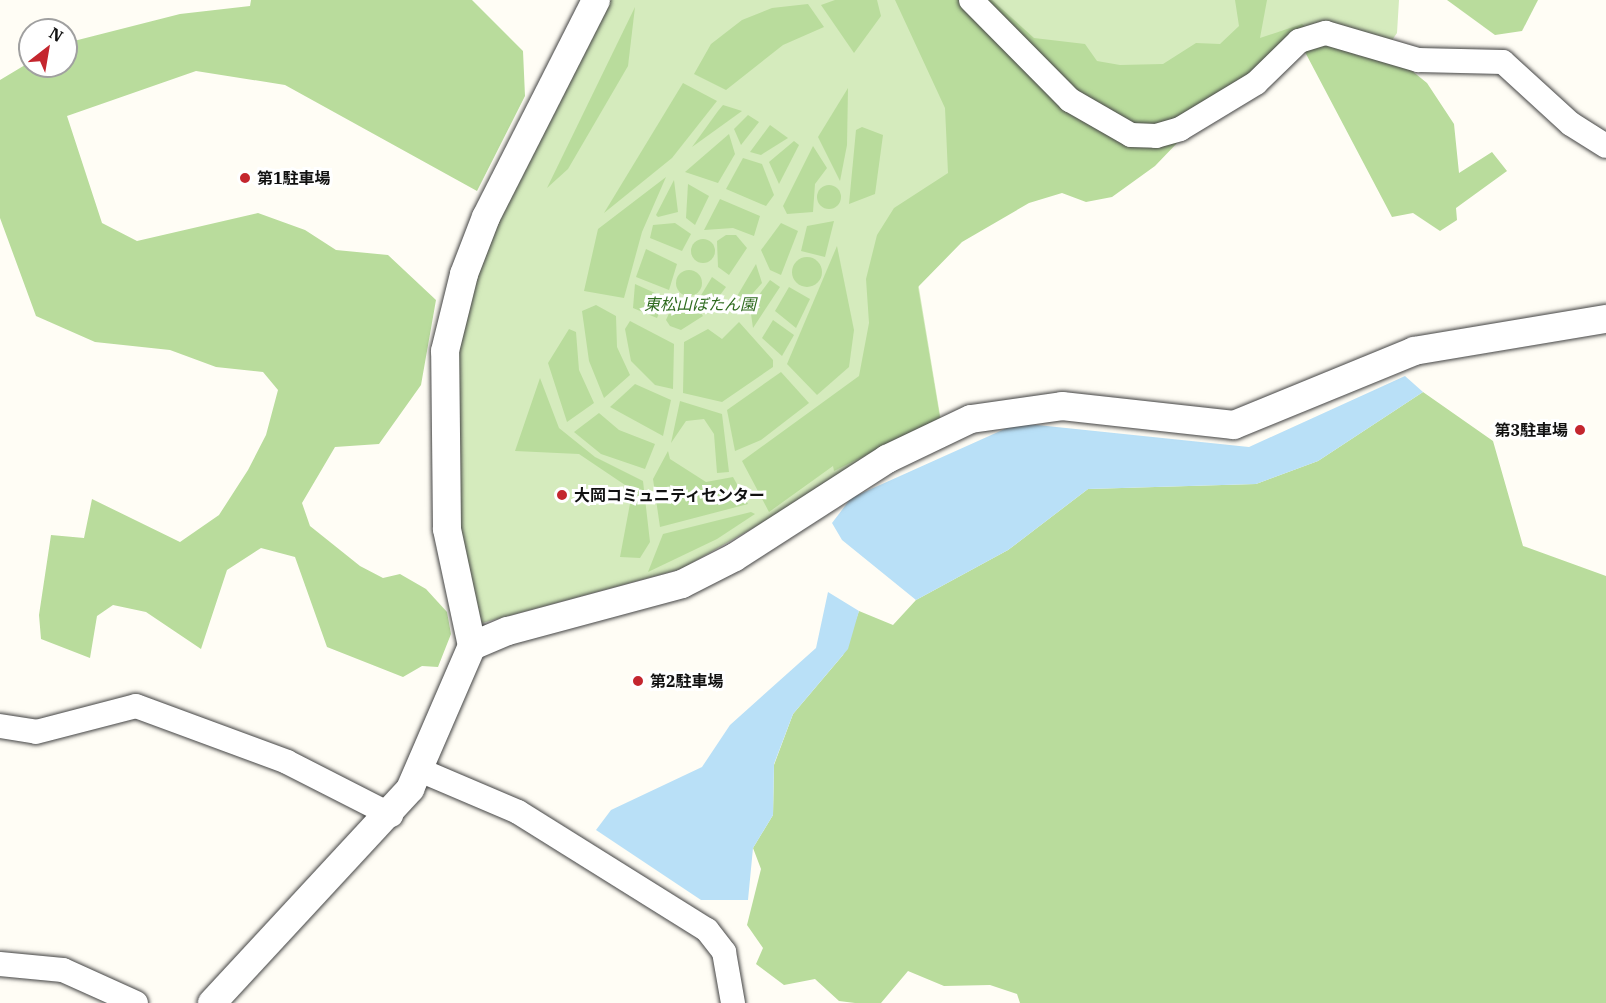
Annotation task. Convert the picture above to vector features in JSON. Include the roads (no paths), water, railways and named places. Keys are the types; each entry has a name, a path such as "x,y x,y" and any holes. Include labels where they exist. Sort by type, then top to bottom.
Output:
{"street":[{"path":"212,1003 256,949 391,815 422,771 472,646 447,529 445,351 464,274 486,217 596,0"},
{"path":"971,0 1070,100 1131,135 1180,129 1256,83 1299,41 1326,33 1418,60 1503,62 1571,124 1606,146"},
{"path":"472,646 508,631 682,584 735,557 887,459 971,418 1062,406 1234,425 1414,351 1606,319"},
{"path":"0,726 36,732 136,706 287,762 391,815"},
{"path":"422,771 518,812 707,930 724,952 733,1003"},
{"path":"0,964 63,970 136,1003"}],"water":[{"path":"1405,376 1423,392 1318,461 1256,484 1088,489 1008,550 916,600 842,540 832,523 851,498 1018,423 1249,447"},
{"path":"828,592 859,611 848,649 793,714 774,764 773,815 753,848 748,900 701,900 596,830 611,810 702,767 730,725 816,648"}],"place":[{"name":"第1駐車場","path":"245,178"},
{"name":"第3駐車場","path":"1580,430"},
{"name":"大岡コミュニティセンター","path":"562,495"},
{"name":"第2駐車場","path":"638,681"}],"park label":[{"name":"東松山ぼたん園","path":"700,304"}]}
